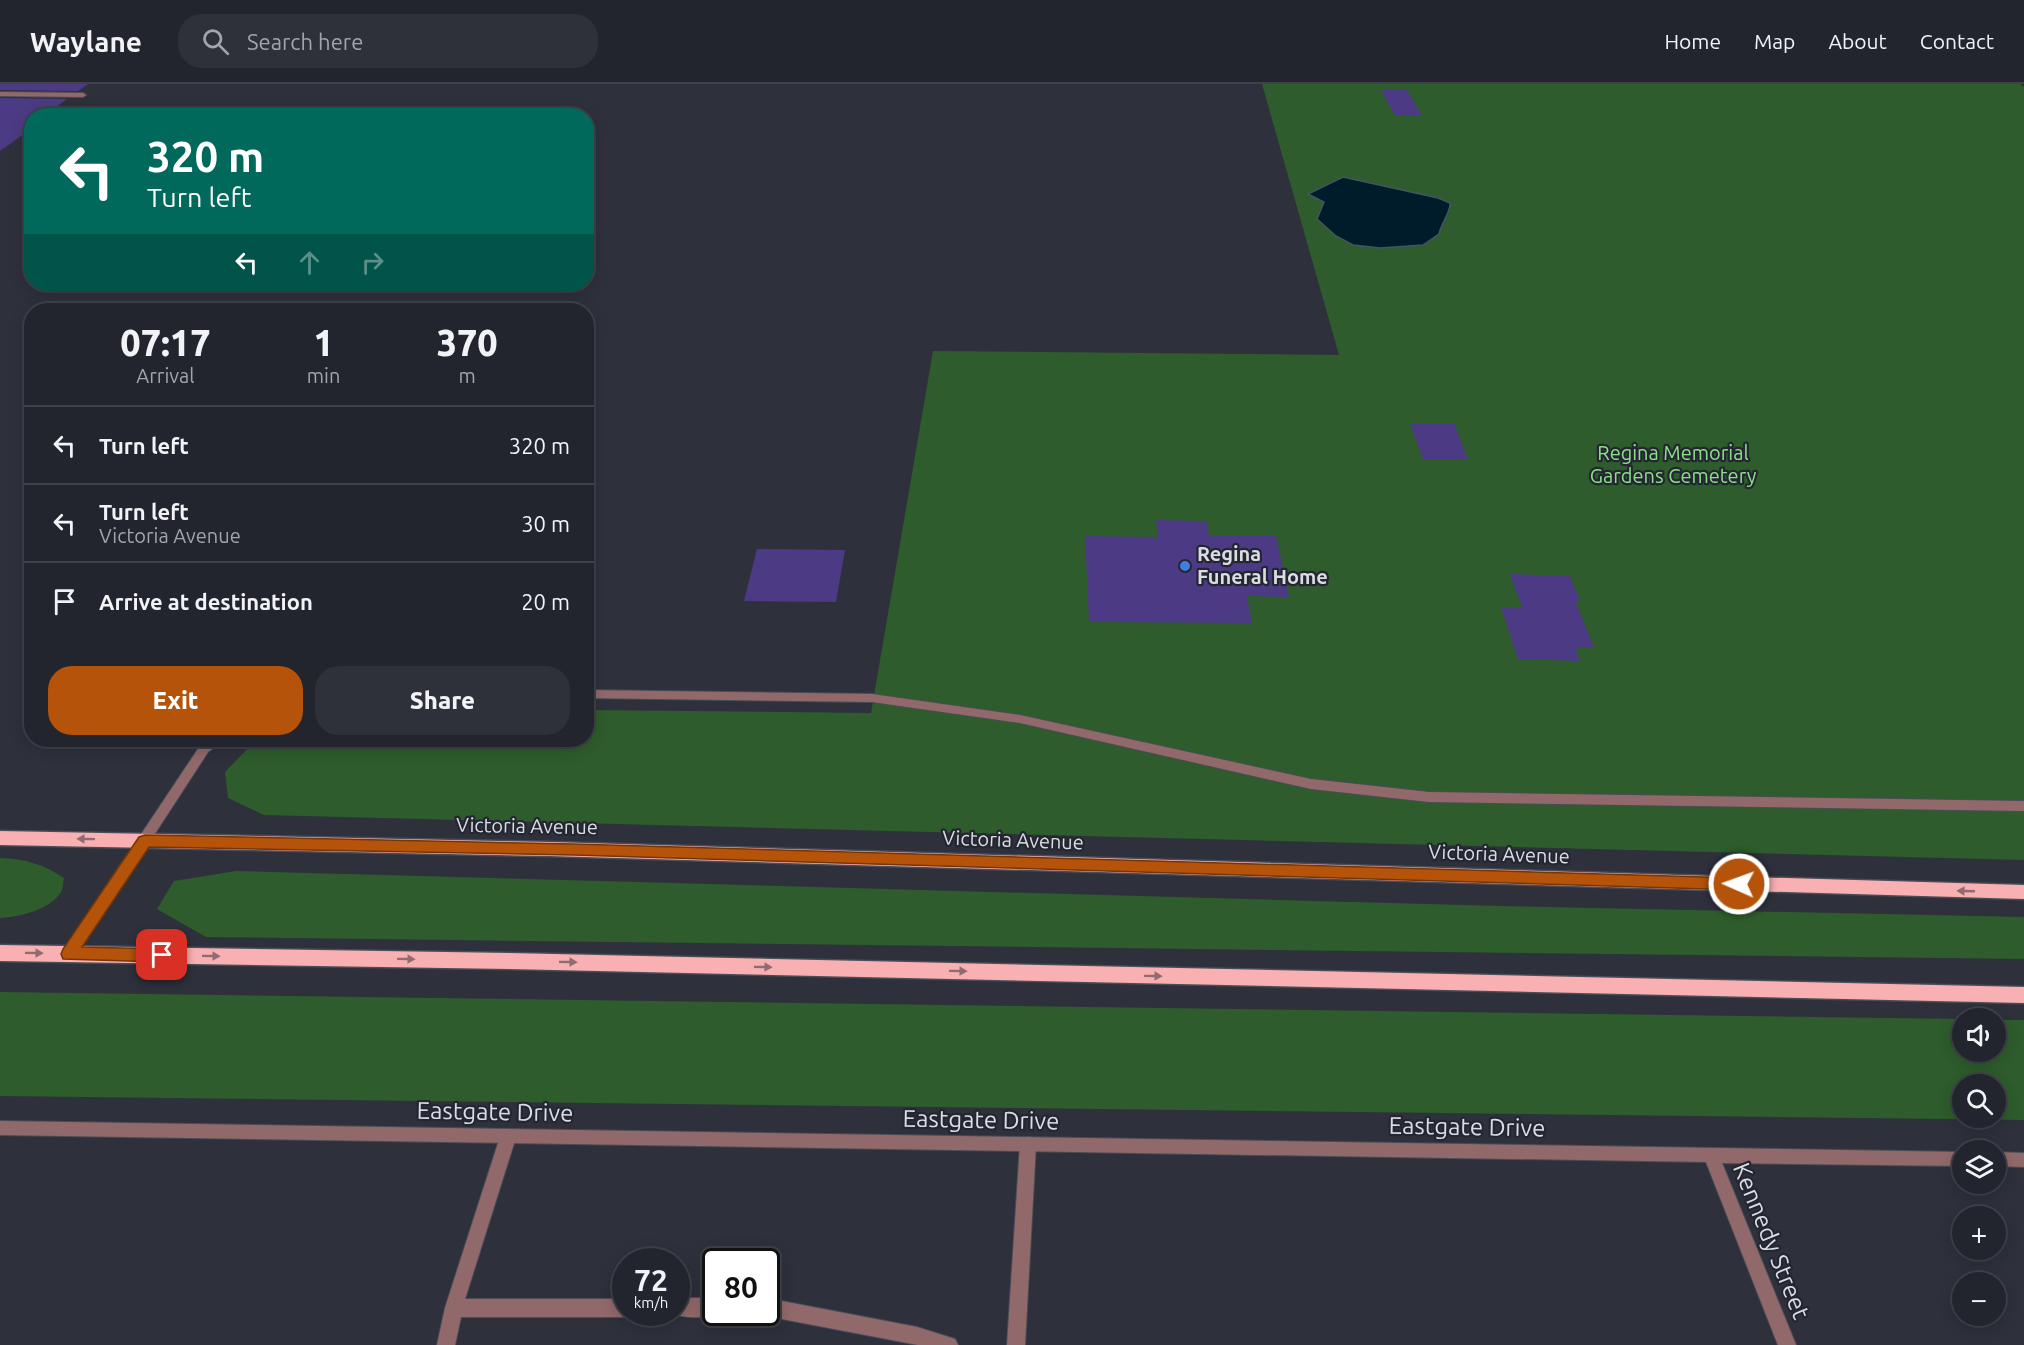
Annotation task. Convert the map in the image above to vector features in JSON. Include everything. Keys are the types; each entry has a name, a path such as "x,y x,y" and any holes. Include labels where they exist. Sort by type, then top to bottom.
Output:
{"highway":[{"name":"Victoria Avenue","path":"0,837 561,849 2024,892"},
{"path":"0,953 533,962 2024,995"}],"street":[{"path":"0,94 83,95"},
{"path":"594,694 872,698 1020,719 1311,784 1429,797 2024,806"},
{"path":"69,954 207,747"},
{"name":"Eastgate Drive","path":"0,1128 1952,1159"},
{"path":"446,1345 454,1308 508,1137"},
{"path":"1016,1345 1028,1144"},
{"name":"Kennedy Street","path":"1711,1155 1786,1345"},
{"path":"2006,1159 2024,1160"},
{"path":"454,1308 612,1308"},
{"path":"780,1310 949,1345"}],"green space":[{"name":"Regina Memorial Gardens Cemetery","path":"1262,84 2020,84 2024,87 2024,860 264,815 228,798 225,772 249,747 594,747 594,710 871,713 933,351 1339,355"},
{"path":"0,858 34,863 49,869 64,878 61,892 50,904 42,908 25,914 0,918"},
{"path":"236,871 1500,906 2024,917 2024,959 206,937 157,909 174,881"},
{"path":"0,992 1952,1019 1952,1062 2006,1062 2006,1020 2024,1020 2024,1120 2006,1120 2006,1074 1952,1074 1952,1119 0,1096"}],"water":[{"path":"1343,177 1438,198 1450,203 1439,234 1423,245 1380,248 1353,245 1336,236 1317,219 1324,202 1308,194"}],"building":[{"path":"0,84 88,84 78,91 0,90"},
{"path":"1381,90 1407,90 1422,116 1395,116"},
{"path":"0,98 67,99 55,108 24,108 24,134 0,151"},
{"path":"1410,423 1454,423 1468,460 1423,460"},
{"name":"Regina Funeral Home","path":"1156,520 1207,521 1209,535 1276,535 1289,597 1247,596 1252,623 1089,622 1085,536 1158,537"},
{"path":"757,549 845,550 836,602 744,601"},
{"path":"1510,574 1570,576 1580,601 1575,601 1594,647 1575,647 1580,661 1518,659 1501,607 1522,607"}],"place":[{"name":"Regina Funeral Home","path":"1185,566"}],"route":[{"path":"162,955 69,954 145,841 573,849 1739,884"}]}
